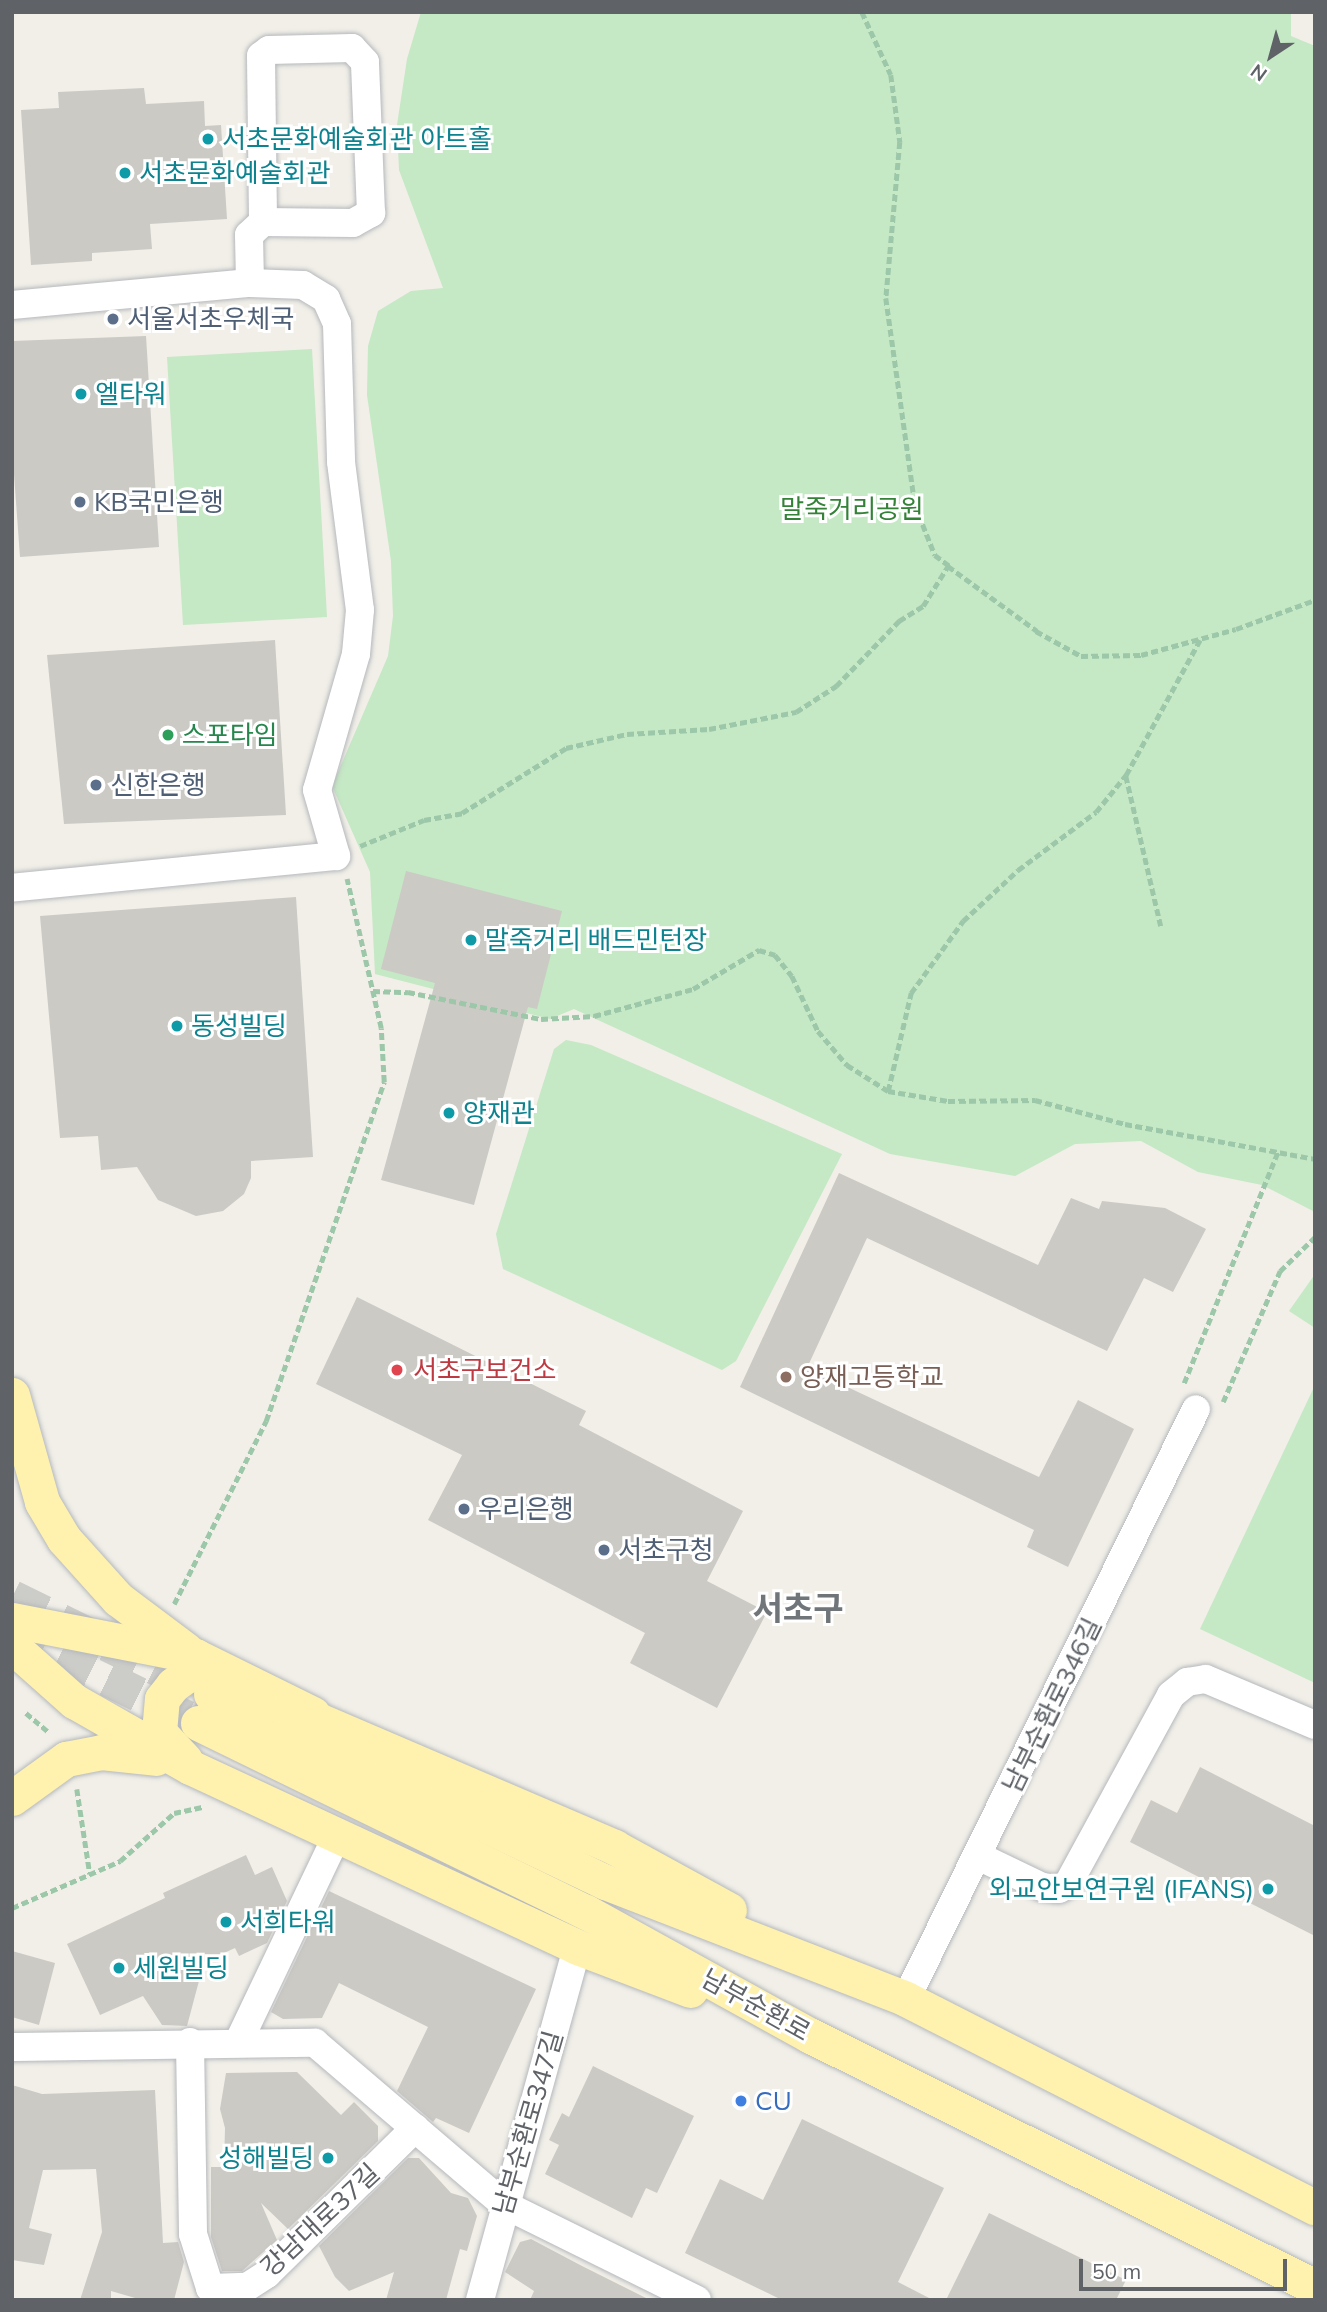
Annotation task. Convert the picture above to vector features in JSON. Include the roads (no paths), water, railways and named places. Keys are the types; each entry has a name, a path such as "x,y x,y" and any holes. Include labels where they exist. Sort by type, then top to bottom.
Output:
{"main road":[{"path":"12,1395 42,1502 64,1539 118,1599 195,1656 338,1727"},
{"path":"12,1620 195,1656"},
{"path":"12,1646 74,1701 190,1766 577,1947 811,2036"},
{"path":"190,1766 159,1732 158,1715 162,1699 187,1675 202,1673 338,1727 614,1847 839,1971"},
{"name":"남부순환로","path":"1315,2207 906,1999 605,1882 204,1708 586,1912 811,2036 1315,2287"},
{"path":"12,1798 66,1759 101,1752 145,1755 190,1766"}],"street":[{"path":"250,284 249,236 263,222 353,223 371,213 361,53 352,48 269,50 261,55 263,222"},
{"path":"12,305 250,284 303,285 326,299 337,324 341,462 360,610 356,654 317,790 337,856 12,888"},
{"name":"남부순환로346길","path":"906,1999 1195,1409"},
{"path":"978,1856 1042,1887 1059,1889 1069,1884 1171,1695 1186,1682 1206,1679 1315,1725"},
{"path":"238,2043 337,1835"},
{"name":"남부순환로347길","path":"480,2300 577,1947"},
{"path":"12,2047 190,2042 315,2043 505,2204 697,2300"},
{"name":"강남대로37길","path":"190,2042 193,2234 204,2294 247,2287 267,2274 415,2128"}],"tunnel":[{"path":"12,1597 204,1691"},
{"path":"12,1632 198,1723"}],"place":[{"name":"서초문화예술회관 아트홀","path":"208,139"},
{"name":"서초문화예술회관","path":"125,173"},
{"name":"서울서초우체국","path":"113,319"},
{"name":"엘타워","path":"81,394"},
{"name":"KB국민은행","path":"80,502"},
{"name":"스포타임","path":"168,735"},
{"name":"신한은행","path":"96,785"},
{"name":"말죽거리 배드민턴장","path":"471,940"},
{"name":"동성빌딩","path":"177,1026"},
{"name":"양재관","path":"449,1113"},
{"name":"서초구보건소","path":"397,1370"},
{"name":"양재고등학교","path":"786,1377"},
{"name":"우리은행","path":"464,1509"},
{"name":"서초구청","path":"604,1550"},
{"name":"외교안보연구원 (IFANS)","path":"1268,1889"},
{"name":"서희타워","path":"226,1922"},
{"name":"세원빌딩","path":"119,1968"},
{"name":"CU","path":"741,2101"},
{"name":"성해빌딩","path":"328,2158"}],"district":[{"name":"서초구","path":"798,1608"}],"park label":[{"name":"말죽거리공원","path":"852,509"}]}
